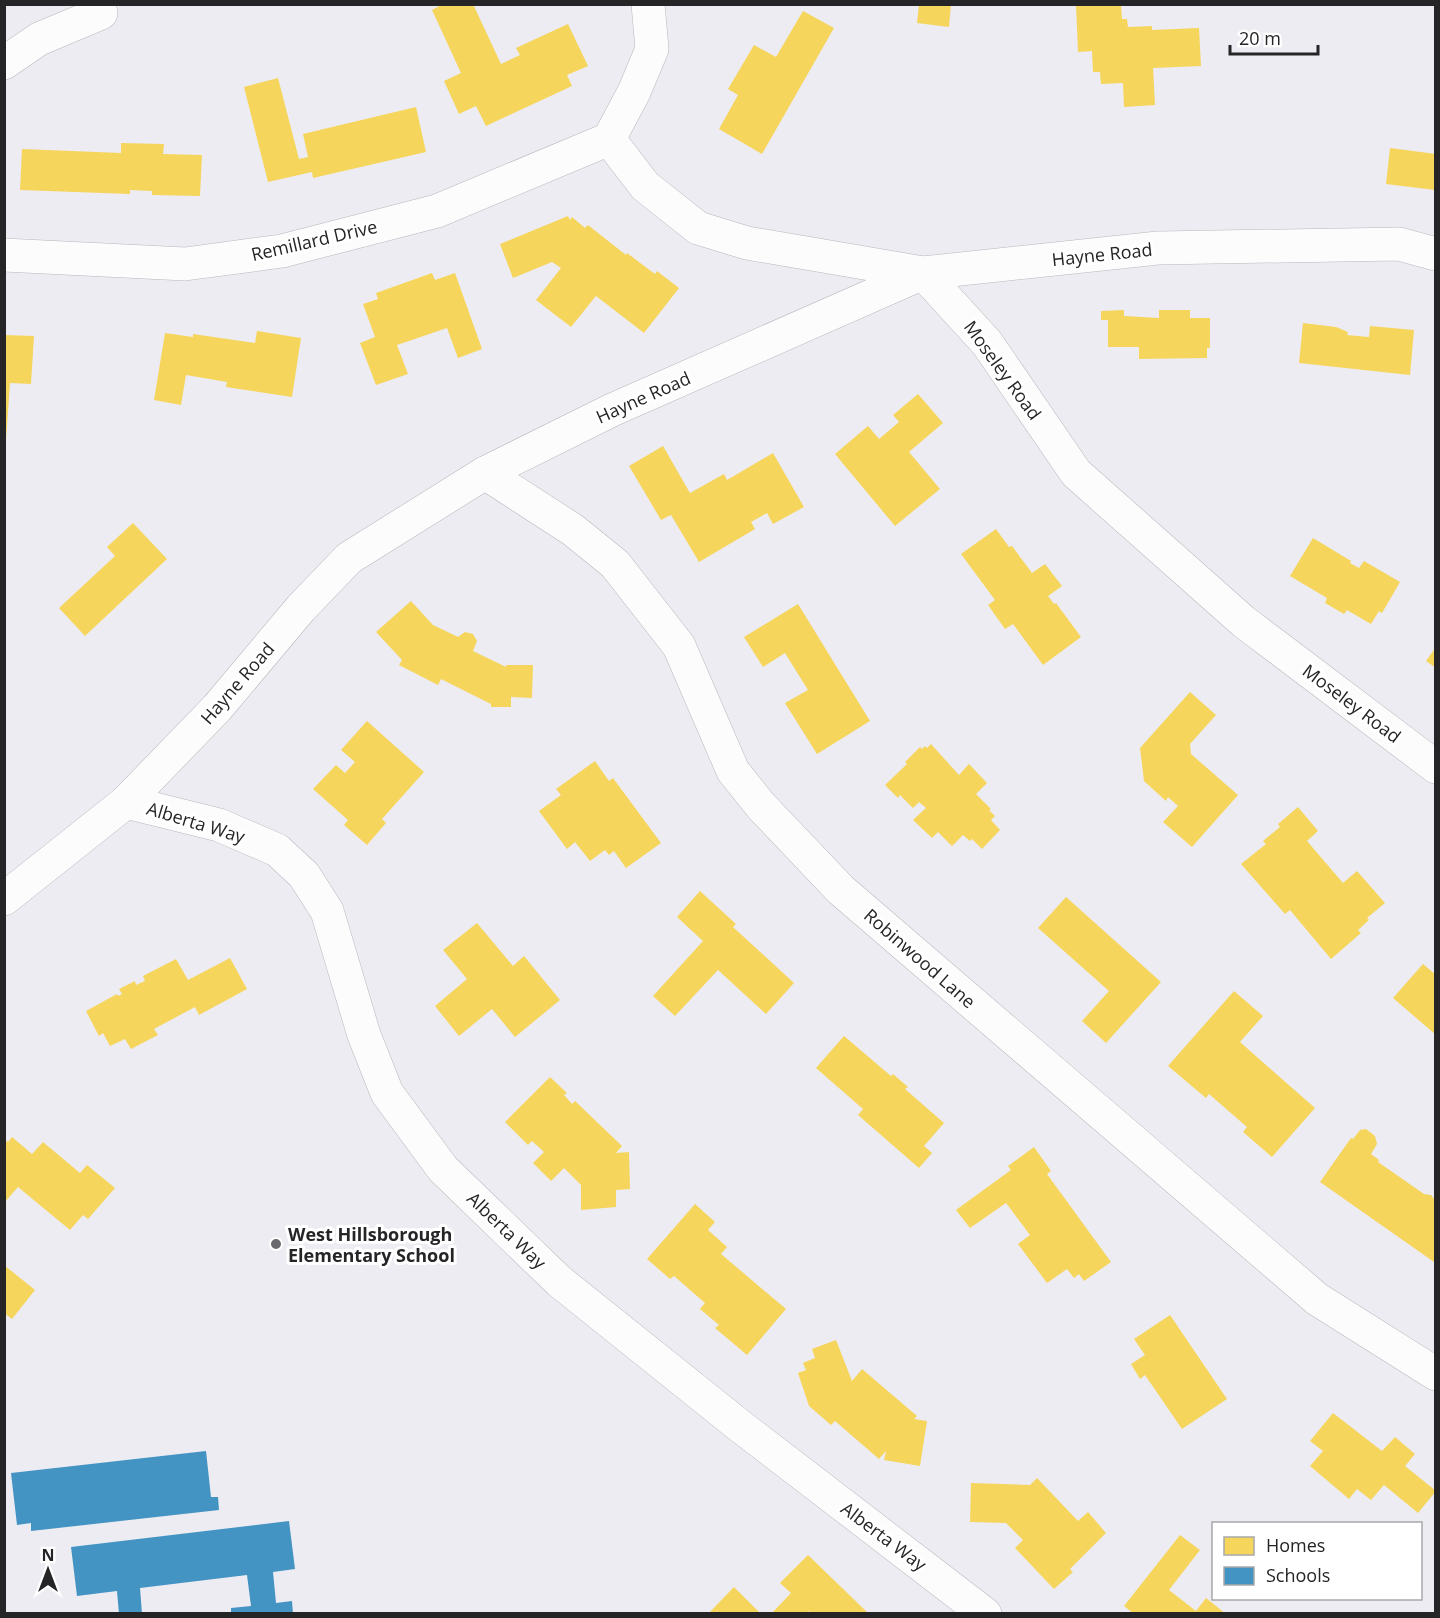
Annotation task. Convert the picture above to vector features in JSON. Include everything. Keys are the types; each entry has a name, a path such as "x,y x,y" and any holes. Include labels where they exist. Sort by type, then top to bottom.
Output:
{"street":[{"path":"648,4 652,49 634,92 609,139 645,186 698,228 747,243 923,273"},
{"path":"4,63 39,39 101,13"},
{"name":"Remillard Drive","path":"4,255 184,264 282,251 437,211 609,139"},
{"name":"Hayne Road","path":"4,899 126,802 217,708 301,608 349,558 485,473 612,410 923,273 1158,248 1399,244 1436,254"},
{"name":"Moseley Road","path":"923,273 987,343 1076,473 1244,622 1436,767"},
{"name":"Robinwood Lane","path":"485,473 573,530 615,564 679,646 733,771 761,807 841,890 1317,1299 1436,1374"},
{"name":"Alberta Way","path":"126,802 219,825 278,850 304,875 327,910 364,1035 387,1092 443,1168 559,1281 740,1426 985,1614"}],"building: Homes":[{"path":"443,4 473,4 501,64 520,55 516,48 568,24 588,66 567,75 572,86 486,126 476,106 459,114 444,81 461,73 432,10"},
{"path":"919,4 951,4 949,27 917,23"},
{"path":"1076,4 1121,4 1122,19 1127,19 1128,27 1152,26 1152,30 1199,28 1201,66 1153,68 1155,105 1124,107 1123,83 1101,84 1100,72 1093,72 1092,51 1078,52"},
{"path":"803,11 834,28 762,154 719,129 738,95 728,89 754,45 776,57"},
{"path":"278,78 299,159 308,157 303,134 416,107 426,152 313,178 312,172 268,182 244,87"},
{"path":"121,143 164,144 163,154 202,155 200,196 152,195 152,191 130,190 130,194 20,190 22,149 121,153"},
{"path":"1390,148 1436,154 1435,190 1386,184"},
{"path":"568,216 570,220 572,217 585,228 588,225 626,255 627,253 655,274 657,271 679,288 644,333 596,296 571,327 536,300 561,268 552,262 513,278 500,244"},
{"path":"432,273 435,280 455,273 482,349 458,358 447,328 397,345 408,374 376,385 360,343 375,337 363,304 378,299 376,293"},
{"path":"1124,310 1124,316 1159,318 1159,310 1190,310 1190,318 1210,318 1210,348 1207,348 1207,358 1139,359 1139,347 1108,347 1108,320 1101,320 1101,311"},
{"path":"1303,323 1336,327 1348,332 1347,335 1369,337 1370,326 1414,330 1410,375 1299,363"},
{"path":"257,331 301,338 292,397 226,387 227,382 186,375 181,405 154,400 165,333 193,337 193,334 255,343"},
{"path":"4,335 34,336 31,384 10,383 6,440 4,440"},
{"path":"918,394 943,423 909,452 940,489 895,526 835,454 868,426 879,439 899,422 893,415"},
{"path":"663,446 690,493 724,474 727,480 773,453 804,507 773,524 767,513 751,522 755,529 699,562 671,515 661,520 629,466"},
{"path":"133,523 167,559 85,636 59,608 115,556 107,547"},
{"path":"996,529 1032,573 1045,564 1062,586 1048,596 1054,604 1056,603 1081,637 1043,665 1013,624 1005,629 988,605 995,600 961,554"},
{"path":"1313,538 1359,568 1364,561 1400,582 1382,613 1379,611 1371,624 1347,610 1344,614 1325,603 1327,598 1290,576"},
{"path":"411,601 433,625 458,637 465,632 473,634 477,641 473,651 506,667 506,665 533,665 532,698 511,697 511,707 491,707 491,704 441,679 438,685 399,665 402,660 376,632"},
{"path":"798,604 870,721 817,754 785,703 808,690 785,653 763,667 744,637"},
{"path":"1436,647 1436,668 1426,661"},
{"path":"1190,692 1216,715 1190,744 1191,754 1238,795 1192,847 1163,822 1178,806 1168,797 1166,801 1144,781 1140,748"},
{"path":"367,721 424,772 382,819 386,823 367,845 344,825 348,820 313,789 336,765 345,773 355,762 341,750"},
{"path":"931,744 959,775 969,764 987,783 976,794 991,809 989,810 995,816 991,820 1000,830 982,849 972,839 970,841 963,835 952,846 938,832 932,838 913,820 926,808 919,802 913,808 885,785 907,764 905,762 920,747 927,748"},
{"path":"595,761 609,781 613,778 661,843 626,868 614,851 609,855 605,850 590,861 575,842 567,849 539,811 561,795 556,789"},
{"path":"1298,807 1318,831 1307,841 1343,883 1357,871 1385,903 1367,918 1369,920 1358,930 1361,933 1331,959 1290,910 1285,914 1241,864 1266,844 1263,841 1280,827 1278,824"},
{"path":"700,891 736,924 733,927 794,983 766,1014 718,970 675,1016 653,996 703,941 677,917"},
{"path":"1066,897 1161,982 1106,1043 1082,1021 1109,991 1038,928"},
{"path":"477,923 513,966 524,956 560,1000 515,1037 492,1009 459,1036 435,1006 467,979 443,950"},
{"path":"230,958 247,989 199,1015 195,1007 154,1029 158,1035 131,1049 125,1039 110,1046 103,1033 99,1036 86,1011 117,994 118,996 122,994 119,989 135,981 136,985 145,981 143,976 176,959 188,980"},
{"path":"1423,964 1436,975 1436,1035 1393,998"},
{"path":"1234,991 1263,1016 1240,1042 1315,1108 1272,1157 1243,1132 1247,1127 1209,1094 1206,1098 1168,1066"},
{"path":"844,1036 891,1076 893,1074 908,1087 905,1089 944,1123 924,1146 932,1153 919,1168 858,1115 863,1109 816,1068"},
{"path":"550,1077 567,1093 564,1095 572,1104 575,1101 622,1146 616,1153 629,1152 630,1189 616,1190 616,1207 581,1210 581,1185 564,1168 551,1181 533,1163 544,1152 532,1141 528,1145 505,1122"},
{"path":"1366,1129 1375,1136 1377,1144 1371,1154 1379,1160 1378,1162 1434,1199 1434,1262 1320,1182 1351,1138 1353,1139 1360,1130"},
{"path":"12,1137 32,1154 43,1142 80,1173 87,1165 115,1188 88,1219 83,1215 70,1230 18,1187 4,1203 4,1139 8,1142"},
{"path":"1034,1147 1051,1171 1047,1174 1111,1262 1084,1281 1079,1274 1074,1278 1067,1269 1047,1283 1018,1244 1030,1235 1006,1203 970,1228 956,1210 1011,1170 1008,1166"},
{"path":"695,1204 715,1222 708,1230 727,1247 721,1254 786,1309 747,1355 715,1328 719,1325 700,1309 705,1303 674,1276 670,1279 647,1259"},
{"path":"4,1265 35,1290 12,1319 4,1313"},
{"path":"1170,1315 1227,1399 1182,1429 1145,1375 1140,1379 1131,1364 1145,1355 1134,1339"},
{"path":"836,1340 852,1381 862,1369 917,1416 914,1419 927,1421 920,1466 884,1460 886,1451 879,1459 835,1421 831,1425 809,1406 798,1373 806,1370 803,1363 815,1358 812,1349"},
{"path":"1333,1413 1382,1451 1395,1437 1415,1454 1405,1466 1436,1491 1418,1513 1384,1485 1371,1500 1357,1489 1349,1499 1310,1466 1323,1451 1310,1441"},
{"path":"1037,1478 1078,1521 1088,1512 1106,1533 1070,1569 1073,1572 1054,1589 1015,1548 1023,1540 1006,1523 970,1522 971,1483 1030,1485"},
{"path":"1180,1535 1200,1550 1169,1590 1196,1611 1206,1598 1226,1614 1134,1614 1124,1606"},
{"path":"808,1555 869,1614 811,1614 809,1611 806,1614 771,1614 791,1593 780,1583"},
{"path":"734,1587 761,1614 708,1614"}],"building: Schools":[{"path":"206,1451 211,1497 218,1497 219,1510 31,1531 31,1523 17,1525 11,1473"},
{"path":"289,1521 295,1569 273,1572 276,1603 292,1601 293,1614 231,1614 231,1608 251,1606 247,1575 140,1588 142,1614 119,1614 117,1591 77,1596 71,1547"}],"place":[{"name":"West Hillsborough Elementary School","path":"276,1244"}]}
